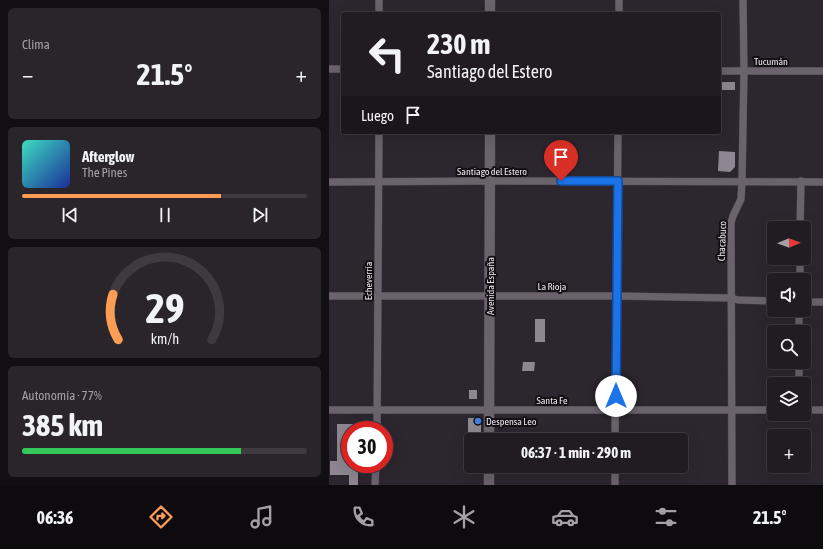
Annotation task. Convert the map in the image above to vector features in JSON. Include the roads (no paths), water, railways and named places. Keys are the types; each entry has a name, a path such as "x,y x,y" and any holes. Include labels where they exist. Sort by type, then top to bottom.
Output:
{"street":[{"path":"379,0 379,12"},
{"path":"490,0 490,12"},
{"path":"619,0 619,12"},
{"name":"Chacabuco","path":"732,485 731,223 741,198 742,181 744,71 743,0"},
{"path":"329,68 341,69"},
{"name":"Tucumán","path":"721,71 823,71"},
{"name":"Echeverría","path":"377,421 379,134"},
{"name":"Avenida España","path":"489,433 490,134"},
{"path":"615,433 618,134"},
{"name":"Santiago del Estero","path":"329,182 823,182"},
{"path":"800,221 801,182"},
{"name":"La Rioja","path":"329,296 616,296 731,298 738,300 767,301"},
{"path":"811,302 823,302"},
{"name":"Santa Fe","path":"329,410 767,410"},
{"path":"811,410 823,410"},
{"path":"375,485 376,473"},
{"path":"489,473 489,485"},
{"path":"615,473 615,485"}],"place":[{"name":"Despensa Leo","path":"478,421"}]}
